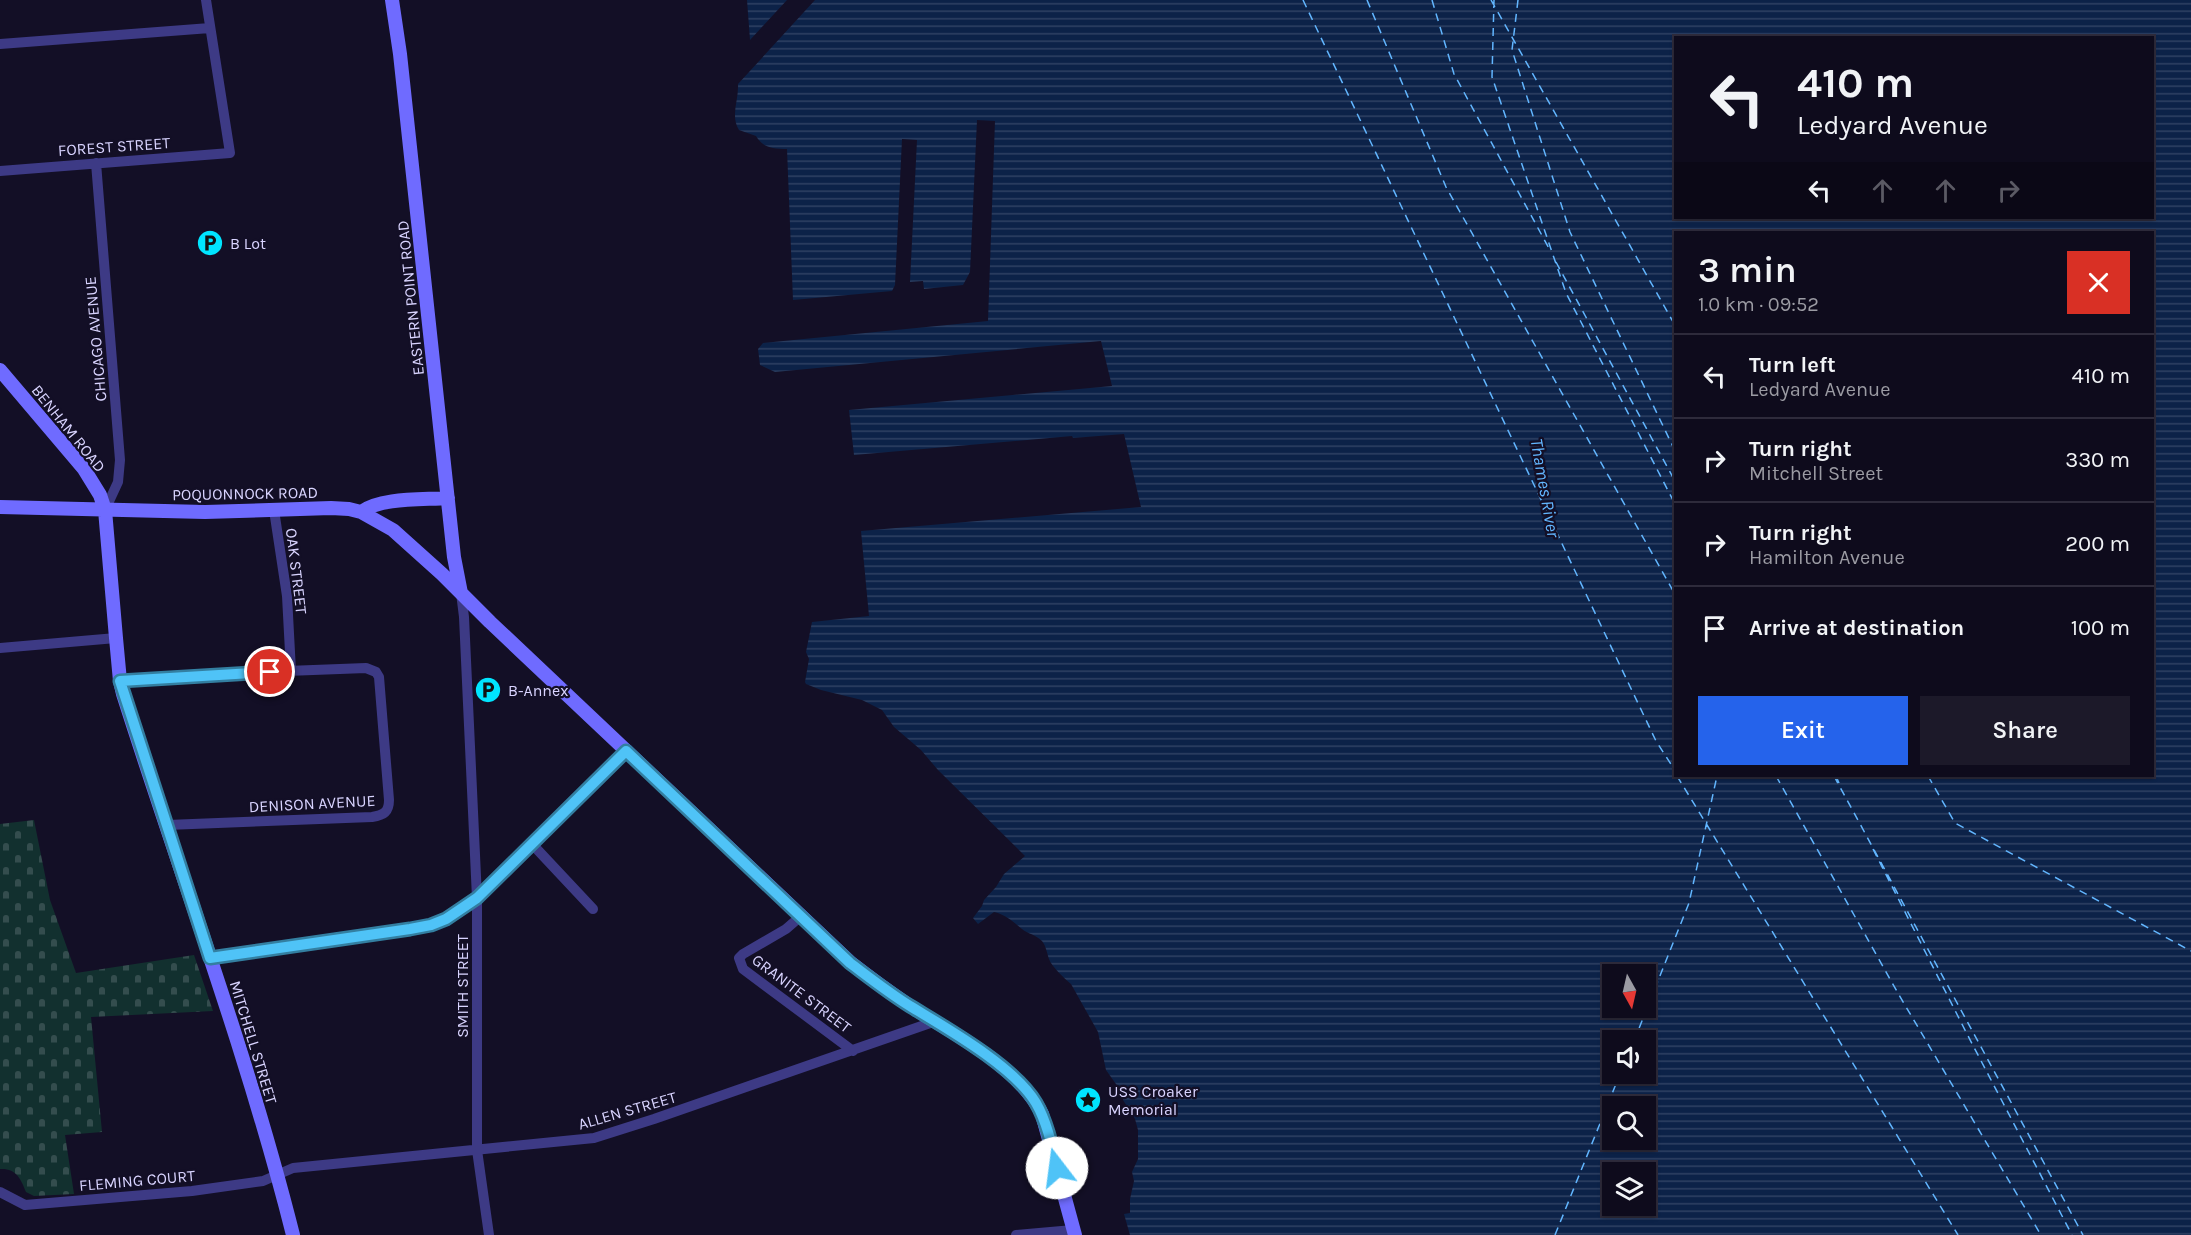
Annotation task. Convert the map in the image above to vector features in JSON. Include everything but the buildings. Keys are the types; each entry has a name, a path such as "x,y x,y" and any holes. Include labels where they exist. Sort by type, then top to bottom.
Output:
{"main road":[{"name":"EASTERN POINT ROAD","path":"392,0 400,54 454,557 461,593"},
{"name":"BENHAM ROAD","path":"0,370 84,469 96,488 105,510"},
{"path":"361,512 387,502 448,498"},
{"name":"POQUONNOCK ROAD","path":"0,507 205,513 331,508 361,512 393,530 865,974 936,1021 1016,1079 1037,1104 1048,1132 1074,1232"},
{"name":"MITCHELL STREET","path":"105,510 120,681 278,1173 293,1235"}],"street":[{"path":"0,44 210,27 206,0"},
{"name":"FOREST STREET","path":"0,171 230,153 210,27"},
{"name":"CHICAGO AVENUE","path":"96,163 120,459 118,482 105,510"},
{"name":"OAK STREET","path":"274,510 287,596 291,671"},
{"name":"SMITH STREET","path":"461,593 477,898 477,1150 489,1235"},
{"path":"0,648 116,638"},
{"name":"DENISON AVENUE","path":"167,825 372,817 386,813 390,800 380,682 376,672 366,668 291,671"},
{"path":"120,681 291,671"},
{"path":"210,958 431,925 446,919 477,898 626,751"},
{"path":"532,845 593,909"},
{"name":"GRANITE STREET","path":"801,916 786,929 743,954 739,958 739,963 742,969 772,993 853,1050"},
{"name":"ALLEN STREET","path":"278,1173 293,1168 581,1140 608,1135 936,1021"},
{"name":"FLEMING COURT","path":"0,1192 25,1205 192,1191 263,1180 278,1173"},
{"path":"1016,1235 1074,1232"}],"green space":[{"path":"34,820 50,900 76,973 194,955 213,1011 91,1017 102,1132 65,1135 74,1194 34,1196 26,1192 14,1172 0,1169 0,824"}],"water":[{"path":"747,0 787,0 750,40"},
{"name":"Thames River","path":"815,0 2191,0 2191,1235 1130,1235 1124,1214 1130,1213 1134,1181 1132,1172 1138,1159 1138,1130 1135,1119 1123,1100 1123,1094 1106,1070 1098,1032 1071,984 1051,962 1042,941 999,913 994,912 978,924 973,918 1004,874 1025,856 938,770 921,750 894,727 882,710 862,700 821,690 805,682 809,659 806,652 812,622 869,616 861,531 1141,507 1124,434 1073,438 1072,436 854,455 849,410 1112,386 1101,341 775,372 760,365 758,349 763,343 988,321 995,121 977,120 970,272 963,285 924,289 923,281 910,282 917,140 902,139 895,285 892,291 793,300 787,149 769,147 756,136 739,130 735,114 738,84"}],"ferry route":[{"path":"1303,0 1656,741 1674,769"},
{"path":"1367,0 1446,187 1674,592"},
{"path":"1432,0 1454,74 1551,252"},
{"path":"1491,0 1674,323"},
{"path":"1494,0 1492,77 1566,293 1674,502"},
{"path":"1518,0 1512,50 1570,232 1674,449"},
{"path":"1556,262 1674,479"},
{"path":"1678,777 1958,1235"},
{"path":"1638,1030 1689,903 1717,777"},
{"path":"1777,777 1899,995 2041,1235"},
{"path":"1835,777 2083,1235"},
{"path":"1836,777 1839,783"},
{"path":"1929,777 1955,823 2191,951"},
{"path":"1873,849 2072,1235"},
{"path":"1555,1235 1616,1084"}],"place":[{"name":"B Lot","path":"210,243"},
{"name":"B-Annex","path":"488,690"},
{"name":"USS Croaker Memorial","path":"1088,1100"}],"route":[{"path":"270,672 120,681 210,958 410,929 446,919 477,898 626,751 850,963 880,986 975,1047 1016,1079 1032,1096 1042,1114 1057,1168"}]}
